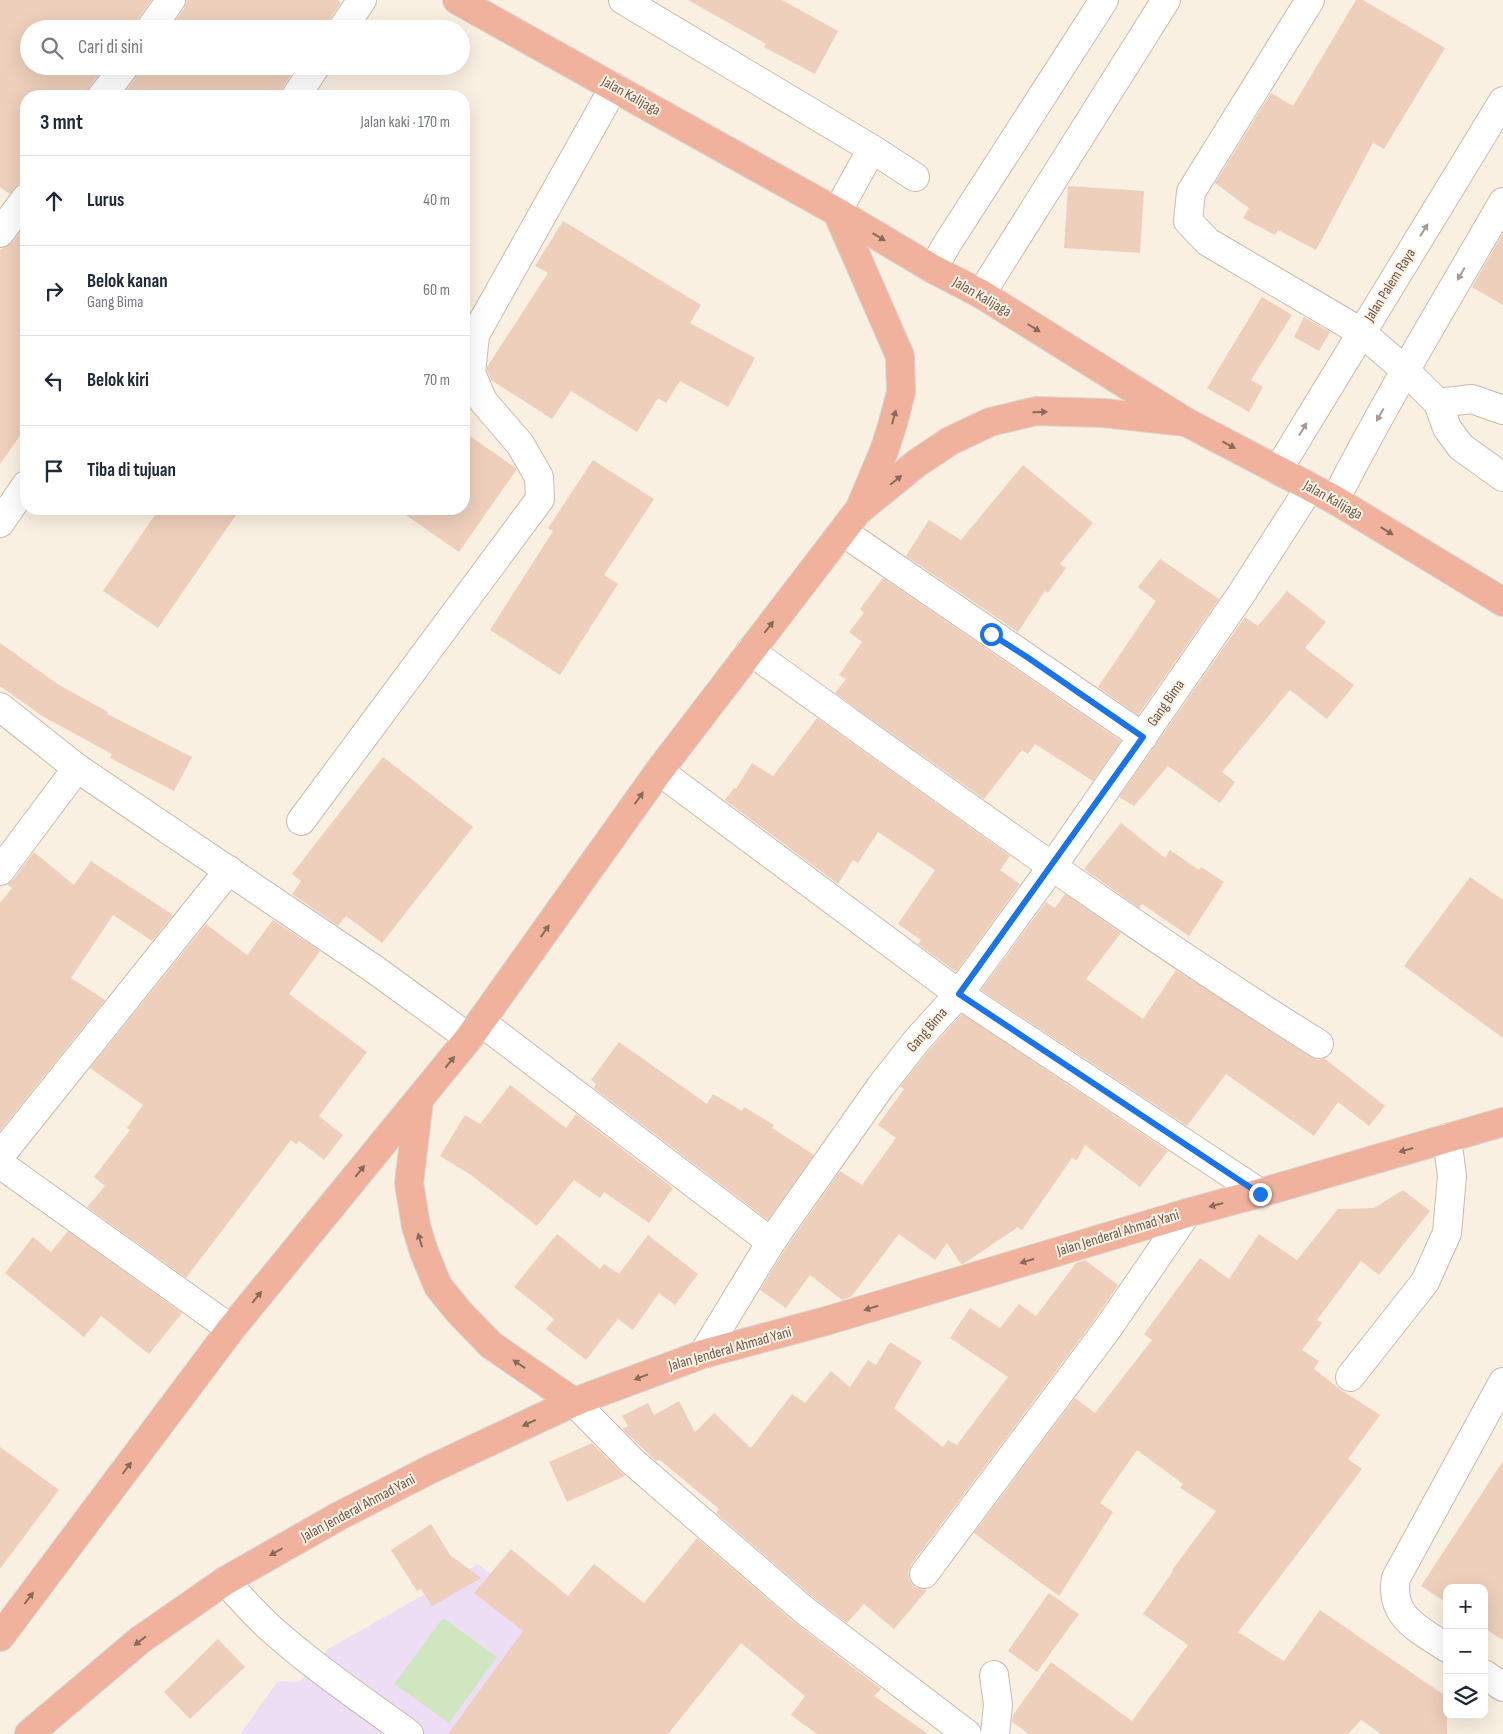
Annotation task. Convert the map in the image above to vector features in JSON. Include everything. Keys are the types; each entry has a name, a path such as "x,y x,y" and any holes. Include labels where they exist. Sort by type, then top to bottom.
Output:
{"highway":[{"name":"Jalan Kalijaga","path":"457,0 837,212 932,269 981,294 1186,422 1336,500 1503,602"},
{"path":"837,212 900,356 901,392 892,424 884,451 851,522"},
{"path":"0,1637 231,1329 475,1030 659,771 851,522 917,463 950,441 990,422 1036,411 1104,413 1186,422"},
{"path":"419,1100 409,1183 421,1244 438,1286 459,1312 491,1344 574,1402"},
{"name":"Jalan Jenderal Ahmad Yani","path":"29,1734 140,1640 225,1581 339,1516 433,1468 574,1402 702,1354 826,1321 1187,1212 1260,1194 1503,1122"}],"street":[{"path":"157,20 171,0"},
{"path":"348,20 362,0"},
{"path":"623,0 872,148 916,177"},
{"path":"932,269 1104,0"},
{"path":"981,294 1166,0"},
{"path":"1310,0 1191,192 1188,221 1208,242 1361,332 1405,370 1438,403 1447,428 1462,448 1503,477"},
{"path":"107,90 118,75"},
{"path":"300,90 310,75"},
{"path":"301,821 540,499 539,477 520,444 483,401 471,373 475,335 614,87"},
{"name":"Jalan Palem Raya","path":"1278,470 1503,101"},
{"path":"837,212 872,148"},
{"path":"1336,500 1405,370 1503,202"},
{"path":"0,233 20,206"},
{"path":"1438,403 1472,399 1503,410"},
{"name":"Gang Bima","path":"702,1354 771,1242 881,1086 918,1038 959,994 1052,866 1240,596 1310,487"},
{"path":"0,523 20,494"},
{"path":"851,522 1143,737"},
{"path":"750,651 1052,866 1273,1016 1318,1044"},
{"path":"0,707 78,768 374,969 475,1030 771,1242"},
{"path":"0,871 78,768"},
{"path":"659,771 959,994 1260,1194"},
{"path":"0,1156 229,870"},
{"path":"1350,1376 1425,1282 1447,1233 1452,1176 1447,1138"},
{"path":"0,1164 231,1329"},
{"path":"924,1574 1108,1328 1187,1212"},
{"path":"1443,1645 1406,1620 1399,1609 1394,1591 1396,1578 1503,1382"},
{"path":"574,1402 632,1461 804,1610 967,1734"},
{"path":"225,1581 267,1625 318,1668 409,1734"},
{"path":"994,1675 998,1705 995,1734"},
{"path":"1488,1677 1503,1686"}],"shaded area":[{"path":"478,1564 676,1721 668,1734 240,1734 278,1681 299,1682 328,1649"}],"green space":[{"path":"443,1618 497,1657 449,1723 394,1684"}],"building":[{"path":"0,0 152,0 137,20 20,20 20,75 98,75 89,90 20,90 20,184 10,194 0,187"},
{"path":"186,0 338,0 341,3 329,20 176,20 184,9"},
{"path":"688,0 782,0 838,31 815,74 764,47 766,44"},
{"path":"1356,0 1363,0 1445,48 1384,149 1373,143 1316,250 1278,230 1275,235 1243,218 1249,208 1215,183 1271,93 1293,106"},
{"path":"291,75 282,90 126,90 137,76"},
{"path":"1068,186 1144,191 1140,253 1064,248"},
{"path":"563,221 701,305 690,323 755,358 728,407 680,381 666,403 658,398 637,432 571,391 552,419 491,380 487,367 548,273 535,266"},
{"path":"20,232 20,436 0,464 0,250 12,243"},
{"path":"1503,233 1503,305 1472,287"},
{"path":"1262,297 1292,315 1251,380 1263,387 1249,412 1207,388"},
{"path":"1304,317 1330,332 1319,351 1294,337"},
{"path":"470,436 517,469 459,552 406,515 470,515"},
{"path":"593,460 654,499 604,575 618,584 560,675 490,630 553,531 548,528"},
{"path":"1023,465 1093,523 1060,564 1066,568 1048,593 1045,591 1018,632 906,556 929,520 961,540"},
{"path":"155,515 236,515 158,628 103,591"},
{"path":"1160,559 1219,599 1138,715 1098,687 1156,601 1138,587"},
{"path":"883,578 1121,741 1093,781 1035,744 1028,754 1022,750 984,799 835,693 846,679 839,675 862,642 849,632 864,613 860,609"},
{"path":"1287,591 1326,622 1305,648 1354,685 1327,719 1290,690 1222,772 1235,782 1220,803 1168,766 1134,806 1119,797 1245,617 1258,626"},
{"path":"0,643 59,685 108,712 107,714 192,757 174,791 110,758 112,754 42,716 0,686"},
{"path":"817,718 1010,856 1000,870 1020,884 956,972 918,944 921,940 898,924 935,870 878,832 858,863 853,860 838,884 725,800 734,788 736,789 752,763 773,776"},
{"path":"383,757 473,827 382,943 346,916 338,926 292,894 301,881 292,874"},
{"path":"1121,823 1165,858 1170,850 1199,870 1201,867 1224,882 1189,936 1142,904 1139,908 1084,869"},
{"path":"34,852 74,885 91,861 173,915 152,941 113,915 71,978 105,1000 0,1131 0,903 12,888 7,884 13,880"},
{"path":"1470,877 1503,900 1503,1038 1404,966"},
{"path":"1065,894 1121,933 1086,979 1143,1019 1176,970 1311,1057 1318,1060 1324,1058 1385,1106 1369,1126 1338,1102 1314,1136 1226,1074 1187,1126 981,990 1046,902 1055,908"},
{"path":"273,920 320,951 289,994 367,1052 319,1116 343,1135 324,1160 299,1141 296,1144 291,1140 186,1278 87,1207 105,1186 94,1177 130,1130 127,1128 143,1105 90,1068 206,924 247,955"},
{"path":"962,1014 1168,1151 1140,1187 1085,1145 1077,1160 1072,1158 1022,1230 1018,1227 963,1264 961,1264 947,1243 935,1260 899,1234 851,1297 842,1300 810,1275 786,1308 760,1290 784,1251 840,1171 862,1185 896,1138 878,1125 904,1089 900,1087 930,1049"},
{"path":"619,1042 707,1104 713,1094 742,1111 744,1107 774,1125 772,1128 814,1155 768,1220 594,1088 596,1084 591,1080"},
{"path":"510,1085 566,1128 576,1114 673,1188 649,1223 604,1192 600,1198 574,1180 537,1226 471,1175 440,1156 465,1115 480,1124"},
{"path":"1403,1190 1430,1211 1379,1275 1361,1261 1317,1320 1322,1323 1302,1350 1319,1361 1314,1369 1341,1390 1380,1415 1348,1459 1362,1469 1238,1632 1284,1661 1320,1610 1443,1694 1443,1719 1447,1719 1447,1734 1381,1734 1361,1720 1348,1734 1029,1734 1012,1722 1013,1715 1051,1662 1132,1721 1188,1645 1143,1614 1172,1570 1216,1511 1180,1488 1183,1484 1137,1450 1100,1503 1113,1512 1059,1596 974,1533 1075,1398 1095,1413 1152,1340 1144,1334 1200,1258 1229,1279 1259,1234 1297,1260 1338,1209 1374,1208"},
{"path":"68,1231 182,1313 149,1354 101,1316 84,1337 5,1273 33,1237 51,1252"},
{"path":"557,1234 600,1269 604,1264 619,1274 648,1235 698,1274 675,1305 659,1293 633,1330 618,1319 586,1360 546,1329 554,1319 514,1287"},
{"path":"1085,1260 1118,1285 1095,1319 911,1565 908,1573 910,1581 915,1587 927,1590 894,1629 864,1604 847,1623 814,1598 716,1513 719,1509 660,1460 656,1461 622,1429 628,1426 622,1416 648,1403 654,1415 679,1401 695,1432 714,1413 751,1448 792,1394 805,1403 831,1371 850,1387 868,1360 876,1365 890,1342 922,1362 894,1408 943,1447 948,1440 957,1445 1008,1377 950,1338 970,1308 1000,1328 1019,1304 1036,1316 1076,1263"},
{"path":"592,1443 625,1476 567,1502 549,1462"},
{"path":"0,1447 59,1490 0,1569"},
{"path":"1503,1461 1503,1640 1488,1631 1488,1584 1443,1584 1443,1600 1421,1586"},
{"path":"431,1524 450,1555 481,1578 432,1606 421,1589 417,1591 391,1550"},
{"path":"697,1538 794,1622 881,1689 874,1696 928,1734 817,1734 791,1715 805,1696 741,1643 668,1734 448,1734 523,1631 474,1593 511,1549 568,1596 594,1564 644,1603"},
{"path":"1049,1593 1079,1614 1037,1672 1008,1651"},
{"path":"218,1639 245,1667 190,1719 164,1692"}],"route":[{"path":"991,634 1143,737 959,994 1260,1194"}]}
